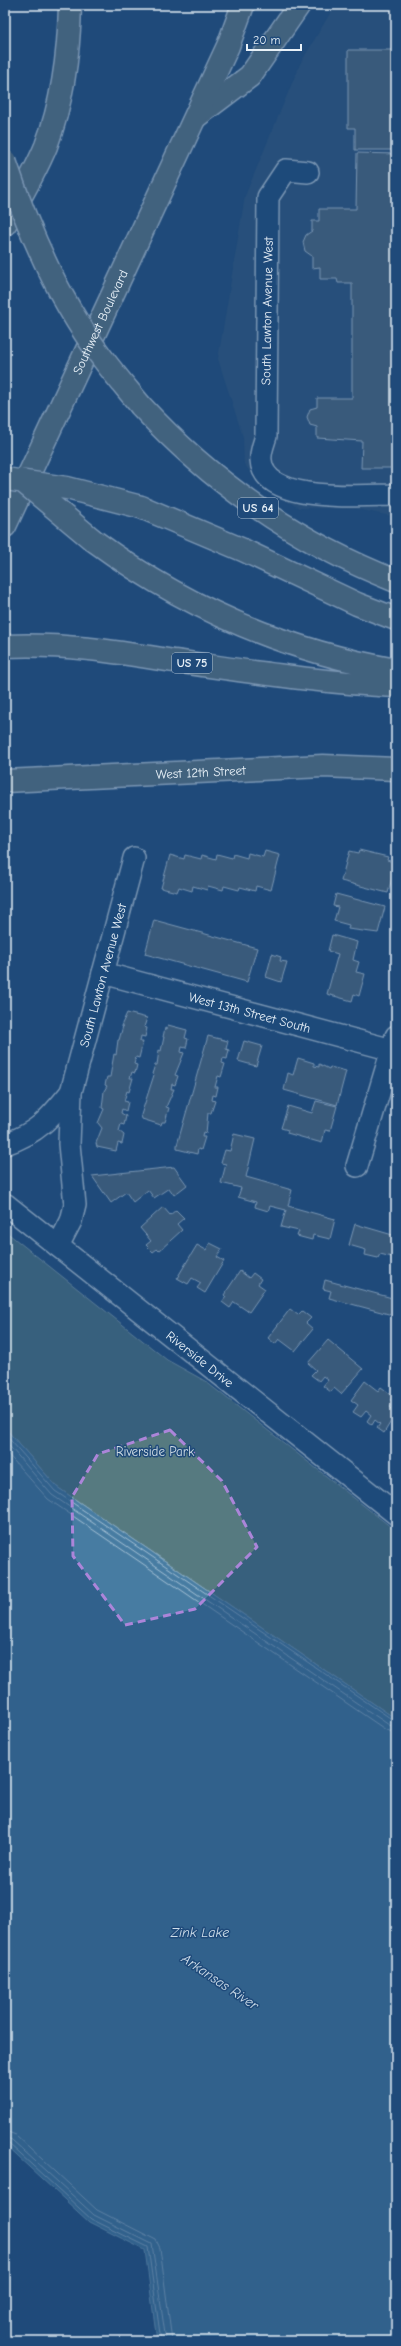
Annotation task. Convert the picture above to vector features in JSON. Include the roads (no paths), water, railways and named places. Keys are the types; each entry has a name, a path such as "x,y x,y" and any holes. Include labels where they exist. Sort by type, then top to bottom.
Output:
{"main road":[{"path":"5,224 31,178 46,145 54,121 66,62 70,5"},
{"path":"194,118 228,46 243,5"},
{"path":"194,118 250,76 299,5"},
{"name":"Southwest Boulevard","path":"5,526 194,118"},
{"name":"US 64","path":"5,161 14,190 45,262 69,307 102,358 141,406 164,431 202,466 279,523 341,556 396,581"},
{"path":"5,466 93,540 163,586 208,611 327,655 396,670"},
{"path":"5,479 67,488 141,507 243,550 357,604 396,619"},
{"name":"US 75","path":"5,646 43,644 340,683 396,686"},
{"name":"West 12th Street","path":"5,781 323,766 396,769"}],"street":[{"name":"South Lawton Avenue West","path":"308,172 286,170 268,197 266,436 261,460 270,477 292,491 325,496 396,495"},
{"name":"South Lawton Avenue West","path":"58,1246 71,1221 75,1205 69,1144 71,1092 134,858"},
{"name":"West 13th Street South","path":"103,973 395,1046"},
{"path":"357,1166 395,1046"},
{"name":"South Lawton Avenue West","path":"5,1144 25,1137 43,1124 71,1092"},
{"name":"Riverside Drive","path":"5,1204 396,1514"}],"water":[{"name":"Zink Lake","path":"5,1428 57,1487 396,1719 396,2341 157,2341 145,2250 89,2222 5,2145"}],"park label":[{"name":"Riverside Park","path":"155,1451"}],"water label":[{"name":"Arkansas River","path":"220,1982"}]}
